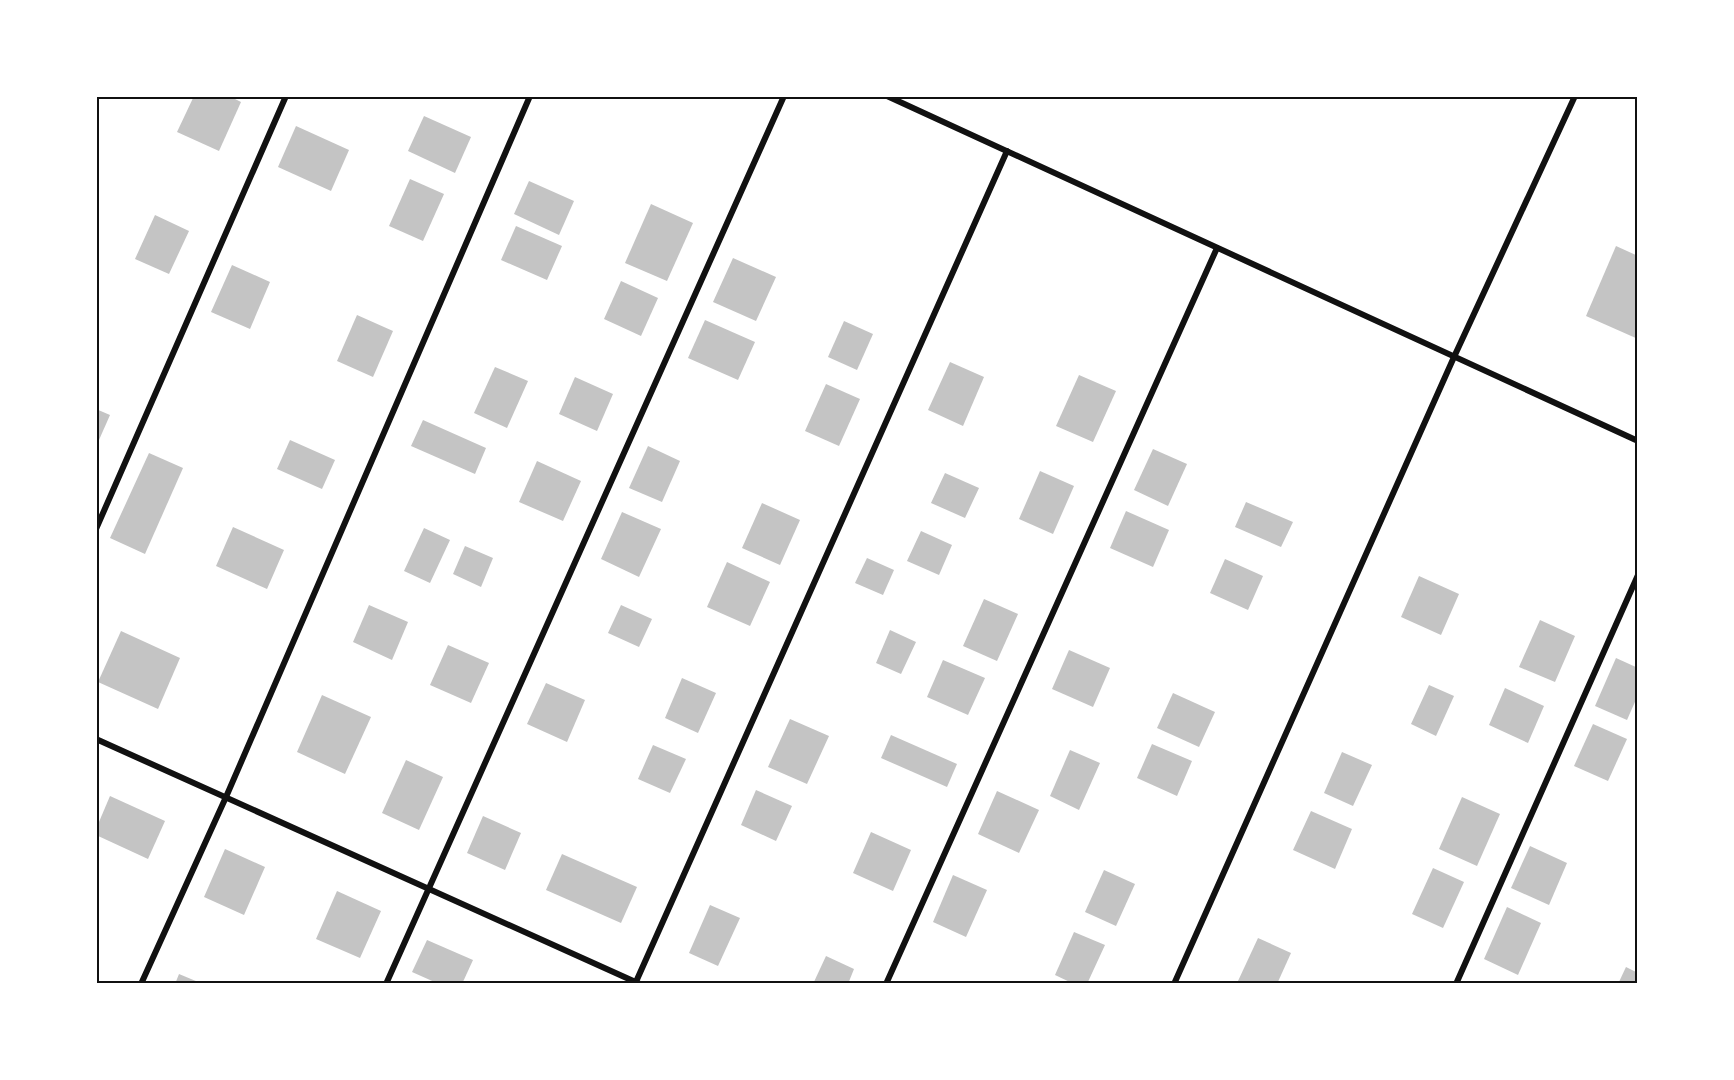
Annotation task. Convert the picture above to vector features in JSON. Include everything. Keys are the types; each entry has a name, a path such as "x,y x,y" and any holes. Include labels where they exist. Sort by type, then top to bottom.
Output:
{"street":[{"path":"96,529 286,96"},
{"path":"141,984 226,796 530,96"},
{"path":"386,984 784,96"},
{"path":"887,96 1638,441"},
{"path":"1174,984 1454,357 1575,96"},
{"path":"96,739 637,983 1007,151"},
{"path":"886,984 1217,248"},
{"path":"1455,984 1638,575"}],"building":[{"path":"194,96 229,96 241,102 219,151 177,132"},
{"path":"424,116 471,137 455,173 408,151"},
{"path":"296,126 349,150 331,191 278,167"},
{"path":"410,179 444,194 423,241 389,226"},
{"path":"529,181 574,201 559,235 514,214"},
{"path":"651,204 693,223 667,281 625,263"},
{"path":"155,215 189,231 169,274 135,259"},
{"path":"516,226 562,246 547,280 501,260"},
{"path":"1616,246 1638,256 1638,339 1586,316"},
{"path":"733,258 776,277 756,321 713,302"},
{"path":"232,265 270,282 250,329 211,312"},
{"path":"621,281 658,298 641,336 604,319"},
{"path":"357,315 393,331 373,377 337,361"},
{"path":"705,320 755,342 738,380 688,358"},
{"path":"844,321 873,334 857,370 828,357"},
{"path":"950,362 984,377 963,426 928,410"},
{"path":"495,367 528,381 507,428 474,413"},
{"path":"1079,375 1116,391 1093,442 1056,426"},
{"path":"575,377 613,394 597,431 559,414"},
{"path":"826,384 860,399 839,446 805,431"},
{"path":"96,409 110,415 99,440 96,439"},
{"path":"423,420 486,448 475,474 411,446"},
{"path":"290,440 335,460 322,489 277,469"},
{"path":"648,446 680,461 662,502 629,488"},
{"path":"1153,449 1187,464 1168,506 1134,490"},
{"path":"149,453 183,468 145,554 110,538"},
{"path":"537,461 581,481 563,521 519,502"},
{"path":"1040,471 1074,486 1053,534 1019,519"},
{"path":"945,473 979,488 965,518 931,503"},
{"path":"1246,502 1293,522 1281,547 1235,527"},
{"path":"762,503 800,520 780,565 742,548"},
{"path":"1126,511 1169,530 1153,567 1110,548"},
{"path":"622,512 661,529 639,577 601,559"},
{"path":"233,527 284,550 267,589 216,566"},
{"path":"424,528 450,540 430,583 404,571"},
{"path":"921,531 952,545 939,575 907,561"},
{"path":"465,546 493,558 481,587 453,574"},
{"path":"867,558 894,570 883,595 855,583"},
{"path":"1225,559 1263,576 1248,610 1210,593"},
{"path":"727,562 770,582 750,626 707,607"},
{"path":"1419,576 1459,594 1441,635 1401,617"},
{"path":"984,599 1018,614 997,661 963,646"},
{"path":"369,605 408,622 392,660 353,642"},
{"path":"621,605 652,619 639,647 608,633"},
{"path":"1540,620 1575,636 1555,682 1519,667"},
{"path":"890,630 916,642 901,674 876,663"},
{"path":"121,631 180,658 158,709 98,682"},
{"path":"448,645 489,663 471,703 430,685"},
{"path":"1069,650 1110,668 1093,707 1052,689"},
{"path":"1616,658 1638,668 1638,695 1627,720 1595,706"},
{"path":"943,660 985,678 968,715 927,697"},
{"path":"682,678 716,693 698,733 665,718"},
{"path":"546,683 585,700 567,742 527,724"},
{"path":"1429,685 1454,696 1436,736 1411,724"},
{"path":"1505,688 1544,706 1528,743 1489,725"},
{"path":"1173,693 1215,712 1199,747 1157,728"},
{"path":"322,695 371,717 345,774 297,752"},
{"path":"790,719 829,736 807,784 768,767"},
{"path":"1593,724 1627,739 1608,781 1574,766"},
{"path":"891,735 957,764 947,787 881,758"},
{"path":"1152,744 1192,761 1177,796 1137,778"},
{"path":"653,745 686,759 670,793 638,779"},
{"path":"1070,750 1100,763 1079,810 1050,796"},
{"path":"1342,752 1372,765 1353,806 1324,793"},
{"path":"406,760 443,777 419,830 382,813"},
{"path":"756,790 792,806 776,841 741,825"},
{"path":"997,791 1039,810 1019,853 978,834"},
{"path":"110,796 165,821 148,859 96,835 96,829"},
{"path":"1462,797 1500,814 1477,866 1439,849"},
{"path":"1311,811 1352,829 1335,869 1293,850"},
{"path":"483,816 521,833 505,870 467,853"},
{"path":"871,832 911,850 893,891 853,873"},
{"path":"1530,846 1567,863 1549,905 1511,888"},
{"path":"225,849 265,867 244,915 204,897"},
{"path":"562,854 637,887 621,923 546,890"},
{"path":"1433,868 1464,882 1443,928 1412,914"},
{"path":"1104,870 1135,884 1116,926 1085,912"},
{"path":"953,875 987,890 966,937 933,922"},
{"path":"337,891 381,911 360,958 316,939"},
{"path":"710,905 740,918 718,966 689,953"},
{"path":"1507,907 1541,923 1518,975 1484,959"},
{"path":"1074,932 1105,945 1087,984 1074,984 1055,975"},
{"path":"1258,938 1291,953 1277,984 1245,984 1238,981"},
{"path":"427,940 473,960 462,984 439,984 412,972"},
{"path":"826,956 854,969 848,984 813,984"},
{"path":"1626,967 1638,973 1638,984 1618,984"},
{"path":"179,974 203,984 175,984"}]}
